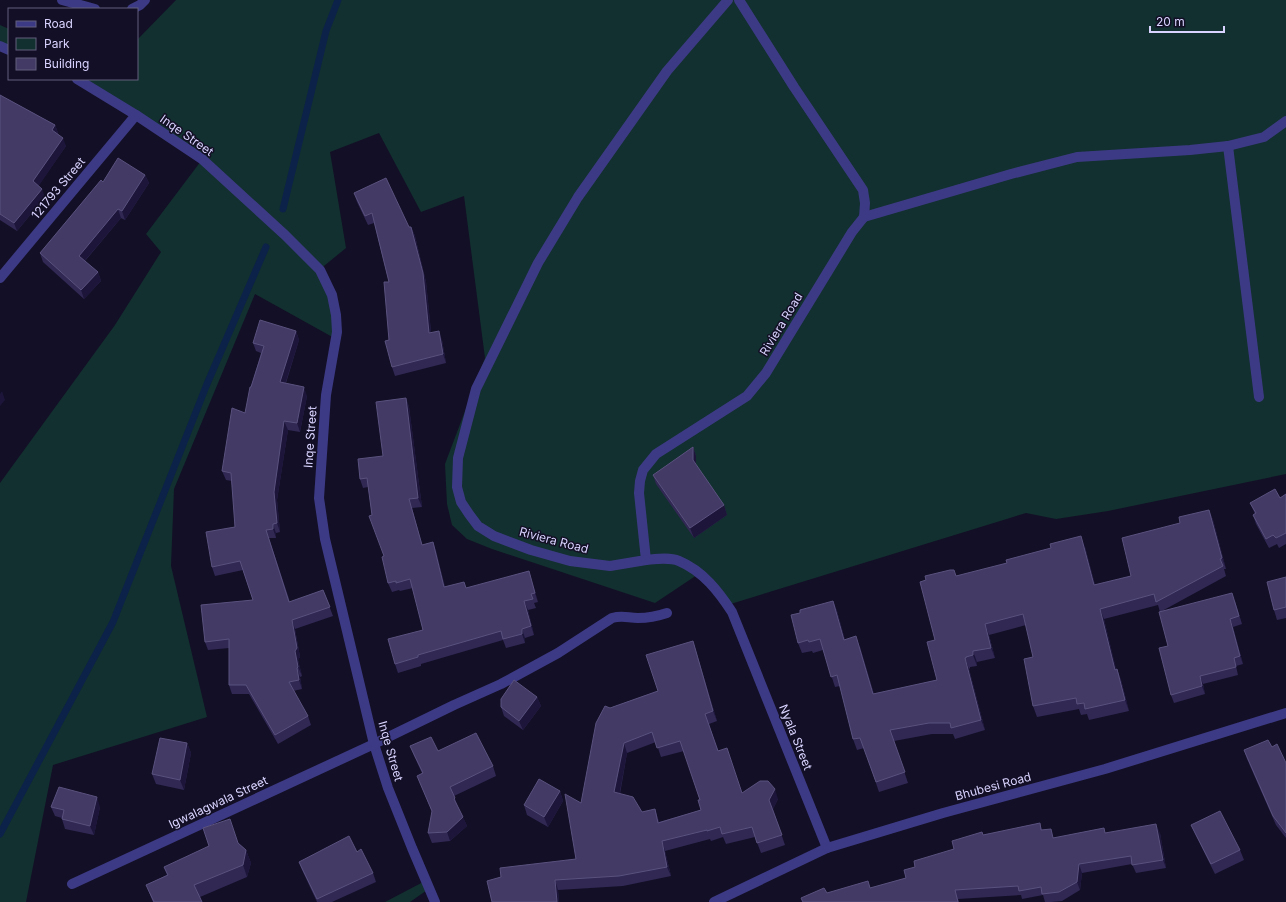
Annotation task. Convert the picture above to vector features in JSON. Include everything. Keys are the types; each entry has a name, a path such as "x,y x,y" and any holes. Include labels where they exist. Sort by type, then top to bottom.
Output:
{"street":[{"path":"62,0 91,8"},
{"path":"134,8 145,0"},
{"name":"Riviera Road","path":"728,0 667,71 578,197 538,263 476,389 458,458 457,487 461,502 478,526 494,536 531,550 570,561 610,566 646,560 640,493 640,481 643,470 656,454 747,396 766,373 852,232 864,217"},
{"path":"739,0 794,87 863,190 865,203 864,217 1011,174 1077,157 1190,150 1228,146 1264,137 1286,121"},
{"name":"Inqe Street","path":"79,80 136,115 202,160 286,235 320,270 332,295 338,332 326,396 319,498 325,539 374,744 388,788 435,902"},
{"name":"121793 Street","path":"0,278 136,115"},
{"path":"1228,146 1259,397"},
{"name":"Nyala Street","path":"646,560 662,558 679,561 699,573 718,592 732,612 827,848"},
{"name":"Igwalagwala Street","path":"72,884 501,684 564,650 612,618 621,616 637,618 655,617 668,613"},
{"name":"Bhubesi Road","path":"714,902 827,848 943,813 1105,769 1286,713"}],"green space":[{"path":"176,0 1286,0 1286,474 1108,511 1056,519 1026,513 724,606 697,575 655,603 492,549 467,539 452,525 447,504 445,464 485,358 464,196 421,212 379,133 330,152 346,248 319,270 331,296 336,339 255,294 174,489 171,566 207,717 53,765 26,902 0,902 0,483 115,325 161,252 146,234 201,161 77,80 138,80 138,39"},
{"path":"0,25 8,29 8,50 0,46"},
{"path":"427,880 430,888 410,902 385,902"}],"building":[{"path":"0,95 55,125 52,130 63,138 33,181 42,189 14,223 0,214"},
{"path":"118,158 145,175 122,211 118,209 79,256 98,272 81,290 40,253 101,180 103,182"},
{"path":"386,178 409,227 411,227 423,273 429,333 439,331 443,354 392,367 385,341 389,340 384,282 389,282 372,213 365,216 354,193"},
{"path":"260,320 296,331 280,382 304,387 297,423 284,421 274,492 277,523 273,524 273,529 266,530 289,602 323,590 330,607 292,620 297,648 295,651 299,680 289,682 308,716 275,735 246,685 229,685 229,639 205,642 201,605 253,600 240,561 212,567 206,532 235,527 231,473 222,471 232,408 245,413 250,387 264,346 253,343"},
{"path":"406,398 418,498 409,499 422,545 433,542 444,587 464,582 466,588 529,571 535,593 531,594 533,599 524,601 531,626 522,629 522,634 503,639 501,631 418,655 418,657 395,664 388,639 423,630 410,579 396,583 396,581 388,583 382,557 384,556 369,516 372,515 367,478 360,479 358,459 383,456 376,402"},
{"path":"693,447 693,460 724,505 690,528 653,475"},
{"path":"1275,489 1280,498 1286,494 1286,533 1276,538 1273,535 1266,539 1253,515 1256,513 1250,503"},
{"path":"1209,510 1222,558 1220,559 1223,566 1156,602 1154,594 1100,609 1115,670 1117,669 1125,700 1085,709 1084,703 1077,704 1076,698 1033,706 1024,659 1033,657 1023,614 985,624 991,648 973,651 973,655 965,658 981,720 951,728 950,723 929,723 890,730 905,772 876,782 860,738 853,739 837,675 831,677 820,639 798,643 791,615 800,613 800,610 833,601 844,640 856,636 873,694 937,680 927,642 935,640 920,582 926,580 925,576 954,570 956,576 1007,563 1006,560 1051,548 1050,544 1081,536 1094,585 1131,576 1122,538 1180,523 1179,517"},
{"path":"1286,577 1286,607 1274,610 1267,582"},
{"path":"1232,593 1239,616 1230,619 1240,656 1234,658 1236,667 1200,676 1202,686 1171,695 1159,648 1168,646 1159,612"},
{"path":"693,641 713,711 705,714 718,751 727,748 742,793 760,781 768,781 775,789 769,800 782,835 757,843 752,827 722,834 720,827 707,830 662,841 667,867 619,876 555,880 557,902 492,902 487,881 501,877 500,868 576,859 565,794 581,803 596,723 605,706 610,708 658,691 646,655","holes":["652,732 657,748 680,741 700,800 698,800 701,810 658,823 655,809 642,812 633,797 614,792 624,743"]},
{"path":"514,680 537,697 519,721 501,707 501,699"},
{"path":"476,733 493,766 450,787 463,817 447,832 428,833 432,811 417,776 423,773 410,746 431,737 438,751"},
{"path":"160,738 187,743 180,780 152,774"},
{"path":"1268,740 1272,747 1277,744 1286,763 1286,833 1273,816 1244,750"},
{"path":"539,779 560,791 544,817 524,805"},
{"path":"59,787 97,797 90,826 62,819 64,810 51,807"},
{"path":"1220,811 1240,850 1211,864 1191,825"},
{"path":"230,819 238,843 246,850 243,865 194,885 202,902 154,902 146,885 168,875 164,867 209,846 203,828"},
{"path":"1040,823 1041,830 1051,829 1053,838 1104,828 1105,833 1156,824 1163,860 1132,865 1131,856 1079,864 1077,882 1059,892 1042,894 1041,887 1019,891 1018,886 955,890 958,902 803,902 801,898 824,888 827,893 868,881 870,888 906,878 904,870 915,867 914,861 954,849 952,841 982,832 983,835"},
{"path":"349,836 357,852 361,849 373,873 317,899 299,862"}],"waterway":[{"path":"283,209 326,31 338,0"},
{"path":"0,834 113,622 207,384 266,247"}]}
